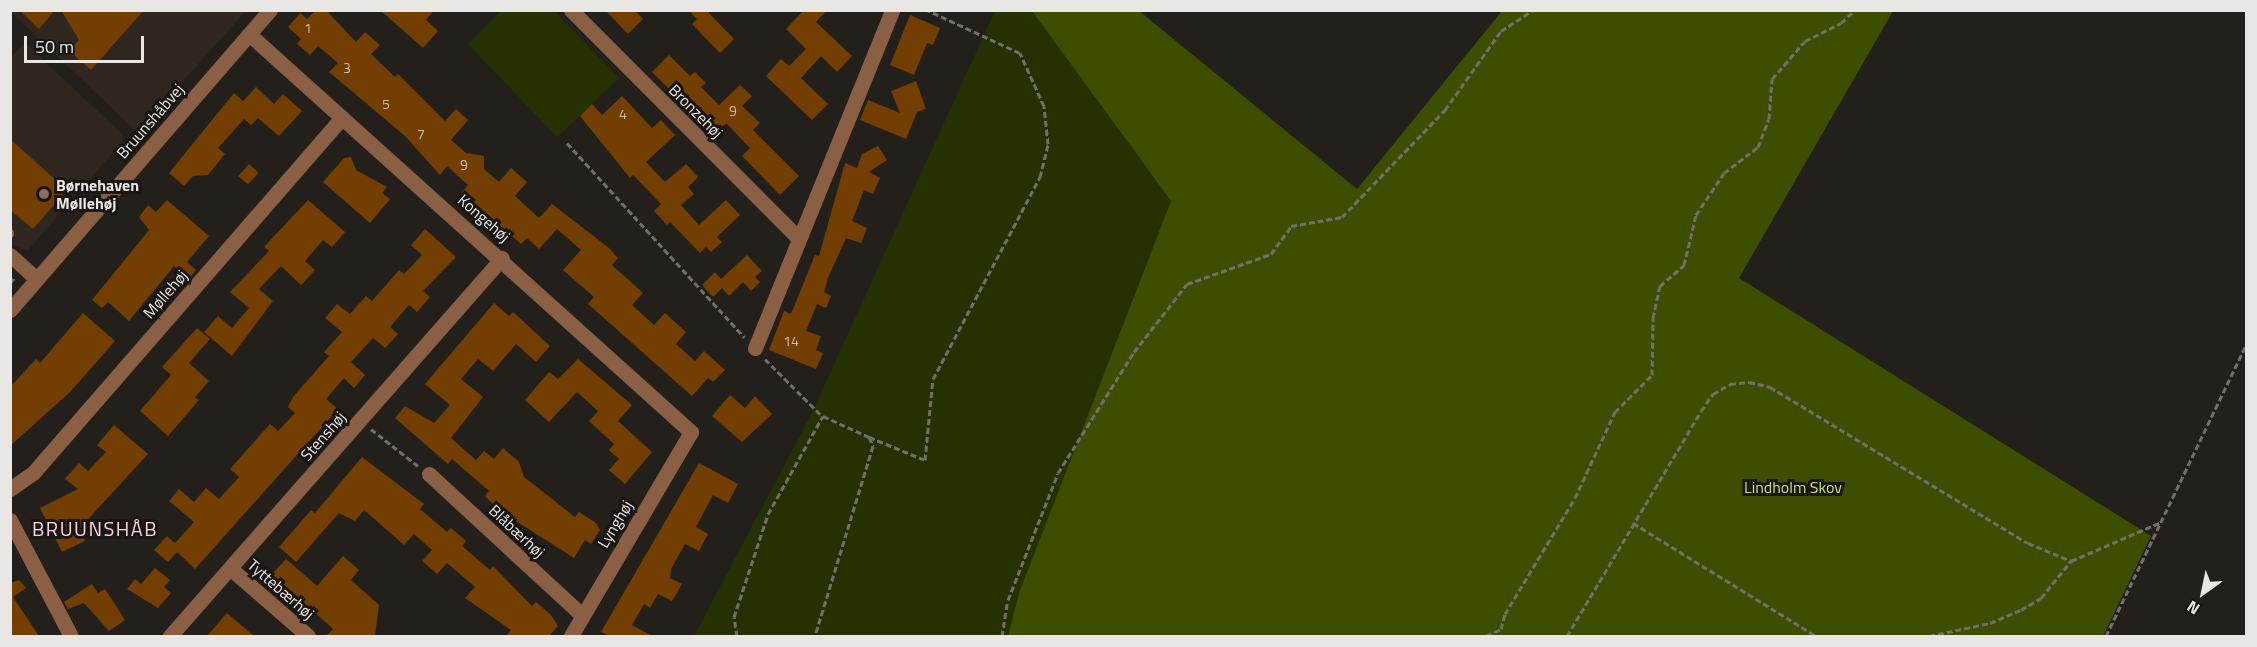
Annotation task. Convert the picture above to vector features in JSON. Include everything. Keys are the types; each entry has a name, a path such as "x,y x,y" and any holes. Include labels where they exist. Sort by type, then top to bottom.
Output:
{"street":[{"name":"Bruunshåbvej","path":"10,309 270,10"},
{"name":"Bronzehøj","path":"571,10 797,237"},
{"path":"754,348 797,237 892,10"},
{"name":"Kongehøj","path":"249,34 502,258 691,432"},
{"name":"Møllehøj","path":"10,489 33,473 342,117"},
{"path":"10,255 37,279"},
{"name":"Stenshøj","path":"170,636 502,258"},
{"name":"Lynghøj","path":"571,636 691,432"},
{"name":"Blåbærhøj","path":"429,474 582,615"},
{"path":"10,520 71,636"},
{"name":"Tyttebærhøj","path":"231,569 308,636"}],"path":[{"path":"567,143 754,348 823,416 925,460 933,379 1040,177 1048,144 1044,106 1020,53 927,10"},
{"path":"1002,636 1008,600 1058,473 1134,352 1187,284 1271,254 1291,226 1342,217 1445,110 1501,31 1533,10"},
{"path":"1486,636 1501,629 1505,614 1575,498 1615,412 1652,375 1653,318 1660,285 1684,265 1696,215 1724,173 1758,147 1769,119 1772,79 1805,41 1842,23 1855,10"},
{"path":"2106,636 2247,345"},
{"path":"1567,636 1633,523 1713,394 1730,384 1749,382 1770,387 2028,543 2071,561"},
{"path":"737,636 734,617 768,514 823,416"},
{"path":"361,420 429,474"},
{"path":"815,636 872,456 869,437"},
{"path":"1929,636 1990,623 2021,610 2041,598 2071,561 2162,521"},
{"path":"1633,523 1816,636"}],"shaded area":[{"path":"10,11 246,11 137,132"},
{"name":"Børnehaven Møllehøj","path":"25,43 122,134 122,142 28,250 11,245 10,58"}],"green space":[{"path":"501,11 554,11 619,78 557,137 468,44"},
{"path":"995,11 1032,11 1171,201 1019,593 1008,636 694,636 811,415"},
{"name":"Lindholm Skov","path":"1032,11 1139,11 1357,189 1502,11 1893,11 1739,278 2151,536 2103,636 1008,636 1019,593 1171,201"}],"building":[{"path":"19,10 55,10 39,29"},
{"path":"61,10 144,10 91,70 69,51 79,40"},
{"path":"316,10 326,10 356,42 365,32 380,45 371,54 395,77 398,74 445,121 456,109 468,120 451,140 466,153 484,156 484,169 499,182 511,168 527,182 515,196 539,218 552,204 609,248 618,258 612,265 643,293 632,305 654,325 665,313 686,332 676,344 695,361 704,351 725,370 713,382 708,378 692,396 588,304 594,297 563,270 581,250 557,229 539,249 527,238 521,244 462,192 468,185 447,166 440,175 405,136 329,72 338,63 318,46 310,55 297,44 301,39 288,27 300,13 307,19"},
{"path":"380,10 434,10 426,20 438,31 423,48"},
{"path":"605,10 634,10 643,19 628,34"},
{"path":"688,10 706,10 734,39 720,53 692,24 697,19"},
{"path":"804,10 827,10 816,22 852,56 837,72 821,56 801,78 828,104 812,120 766,76 781,59 789,66 806,49 786,29"},
{"path":"910,15 940,28 933,45 927,43 914,75 890,65"},
{"path":"669,55 690,76 695,72 706,83 701,87 719,105 740,85 752,96 742,106 760,123 753,130 799,176 780,195 742,156 750,148 726,123 717,132 708,122 705,125 652,72"},
{"path":"916,81 926,109 917,112 906,139 860,120 868,100 900,113 891,91"},
{"path":"256,87 274,104 283,94 302,111 279,136 258,118 251,125 244,119 218,148 225,154 208,175 193,176 184,186 169,173 234,93 243,101"},
{"path":"622,96 652,128 661,120 675,135 646,162 665,182 686,164 698,177 688,187 694,194 681,205 699,225 726,200 740,215 717,237 722,242 711,252 706,247 700,253 670,222 667,225 654,211 661,204 633,175 630,178 580,116 592,104 602,115"},
{"path":"10,139 67,190 33,229 10,210"},
{"path":"878,146 887,160 869,172 880,178 873,194 864,190 852,221 867,228 861,243 846,238 824,292 831,296 826,308 817,304 806,331 821,336 816,350 823,353 816,369 769,350 784,311 791,314 815,255 819,256 845,163 857,168 862,154"},
{"path":"351,157 356,170 387,187 382,193 390,199 370,223 323,182 344,158"},
{"path":"249,164 259,173 248,185 238,176"},
{"path":"167,200 209,236 187,262 196,270 189,279 174,266 129,321 108,302 102,308 92,300 149,230 139,217 148,205 156,212"},
{"path":"308,200 345,232 332,247 323,240 305,261 315,270 301,285 281,266 259,289 273,301 232,356 204,332 218,316 232,328 249,308 230,292 269,251 264,247"},
{"path":"425,229 456,257 423,291 430,297 417,312 409,305 390,327 398,334 385,348 373,338 351,362 365,375 354,388 344,378 326,399 338,409 195,569 177,552 168,562 154,550 167,536 175,543 194,522 169,501 179,489 194,502 206,488 219,499 239,477 230,469 270,424 278,431 295,413 288,407 293,397 329,356 324,352 342,332 325,318 337,304 350,314 366,296 372,301 399,270 404,274 422,255 411,245"},
{"path":"747,255 762,271 755,277 760,282 751,291 743,282 729,296 722,288 713,297 702,285 715,272 721,279"},
{"path":"494,303 509,316 513,312 550,346 536,362 516,344 493,371 478,359 461,379 483,397 451,438 476,460 484,451 494,459 503,448 519,462 524,477 575,517 579,512 596,523 600,530 591,544 585,540 574,558 500,511 485,496 489,491 452,459 448,464 395,418 405,406 434,423 450,405 425,384"},
{"path":"83,313 115,341 70,392 10,446 10,387 36,359 40,363"},
{"path":"197,328 210,339 189,363 209,381 195,397 199,400 168,436 140,411 171,375 162,367"},
{"path":"578,359 632,405 618,421 652,452 625,484 609,470 619,459 609,450 614,444 589,421 598,411 577,392 549,422 525,400 549,372 558,379"},
{"path":"730,395 745,408 755,396 772,414 742,442 712,416"},
{"path":"114,425 148,454 79,529 85,541 62,552 40,508 78,489 65,479 79,463 88,471 106,452 97,445"},
{"path":"362,457 424,504 420,509 447,532 451,528 466,541 462,546 490,570 493,566 532,606 536,602 551,615 558,626 549,636 506,636 511,630 465,598 475,587 447,563 437,574 422,561 432,550 414,534 404,545 364,510 355,521 339,513 296,562 279,547 311,510 315,513"},
{"path":"699,463 738,484 728,503 713,495 696,527 708,534 699,551 685,544 671,569 670,578 682,584 672,601 658,594 650,608 644,604 632,625 652,636 610,636 601,632"},
{"path":"343,556 359,570 351,580 379,605 375,636 326,636 333,629 272,574 286,559 317,586"},
{"path":"155,568 170,580 164,587 171,593 158,608 127,589 135,579 141,584"},
{"path":"19,580 26,588 13,597 39,636 10,636 10,583"},
{"path":"92,584 98,593 105,589 125,620 109,631 84,603 68,609 64,602"},
{"path":"227,613 254,636 207,636"}],"place":[{"name":"Børnehaven Møllehøj","path":"44,194"}],"district":[{"name":"BRUUNSHÅB","path":"95,528"}]}
